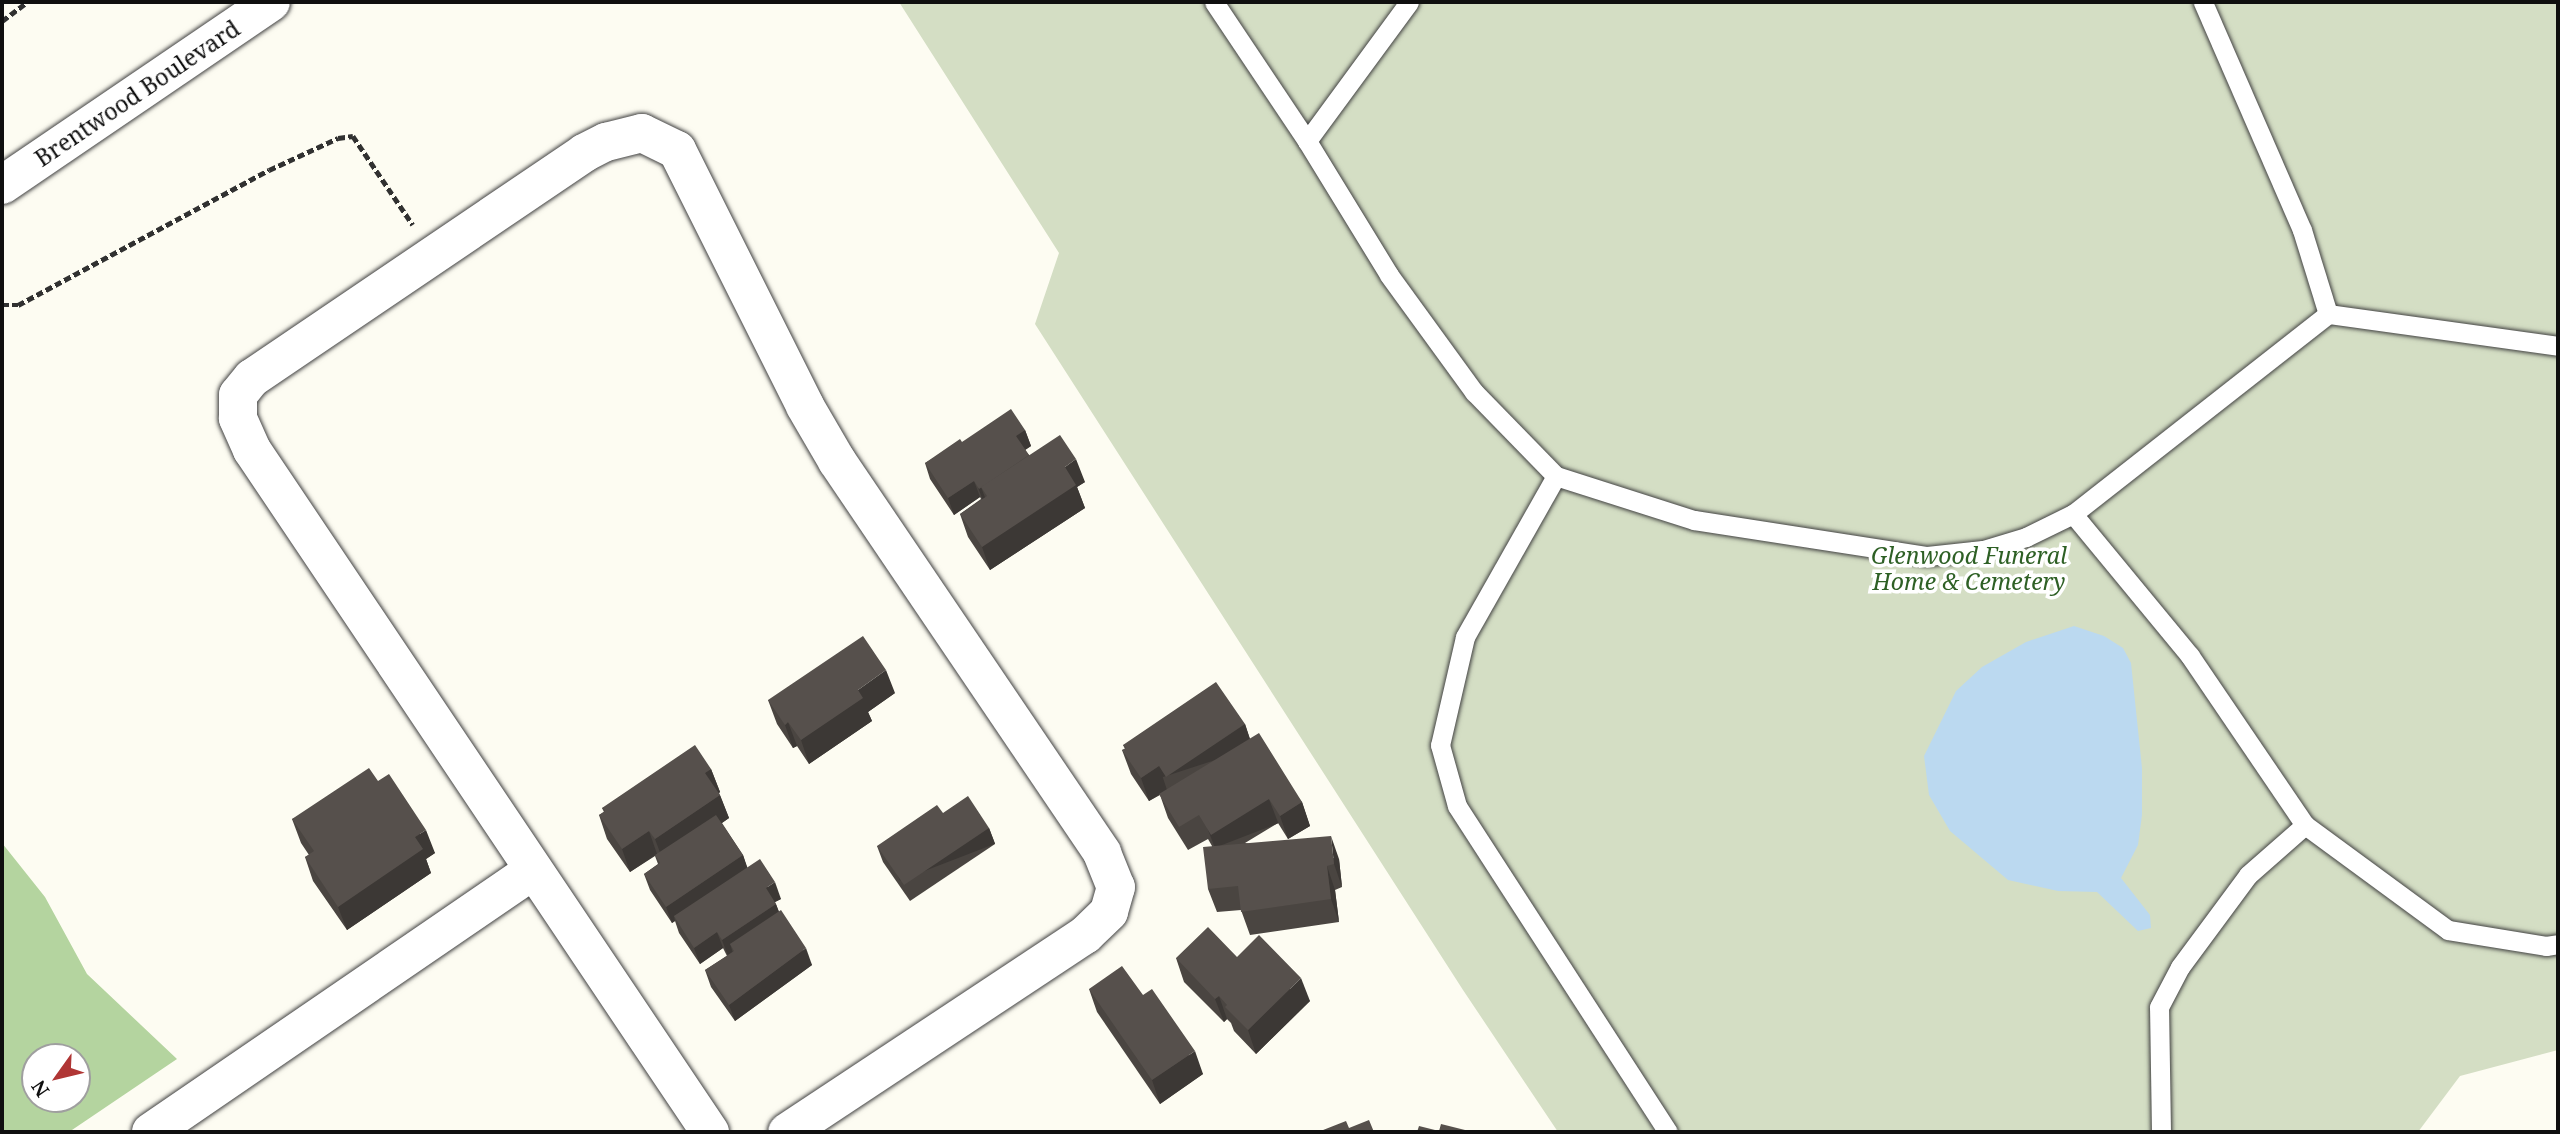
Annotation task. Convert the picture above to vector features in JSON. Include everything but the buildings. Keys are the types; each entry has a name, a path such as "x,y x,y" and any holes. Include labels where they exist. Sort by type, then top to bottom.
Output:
{"street":[{"name":"Brentwood Boulevard","path":"2,185 271,2"},
{"path":"710,1132 532,871 252,450 238,418 238,395 252,378 584,153 606,142 642,133 677,150 805,406 837,461 1102,853 1116,887 1109,912 1085,935 787,1132"},
{"path":"151,1132 532,871"}],"lane":[{"path":"1214,2 1307,141 1390,275 1474,392 1556,476 1694,520 1927,556 1993,547 2026,537 2073,514 2328,314 2558,346"},
{"path":"1307,141 1409,2"},
{"path":"2203,2 2302,230 2328,314"},
{"path":"1556,476 1465,637 1440,746 1457,806 1668,1132"},
{"path":"2073,514 2190,656 2305,825 2448,930 2546,946 2558,944"},
{"path":"2161,1132 2159,1007 2180,967 2248,875 2305,825"}],"path":[{"path":"2,22 27,2"},
{"path":"2,305 18,305 269,170 338,138 353,136 434,255"}],"green space":[{"name":"Glenwood Funeral Home & Cemetery","path":"899,2 2558,2 2558,1050 2460,1076 2418,1132 1558,1132 1463,990 1035,324 1059,253"},
{"path":"2,843 45,897 87,974 177,1059 69,1132 2,1132"}],"water":[{"path":"2074,626 2104,636 2123,648 2131,663 2142,768 2142,815 2138,845 2121,878 2150,915 2151,928 2138,931 2097,892 2058,891 2008,880 1950,831 1929,795 1924,756 1956,691 1982,667 2026,642"}]}
